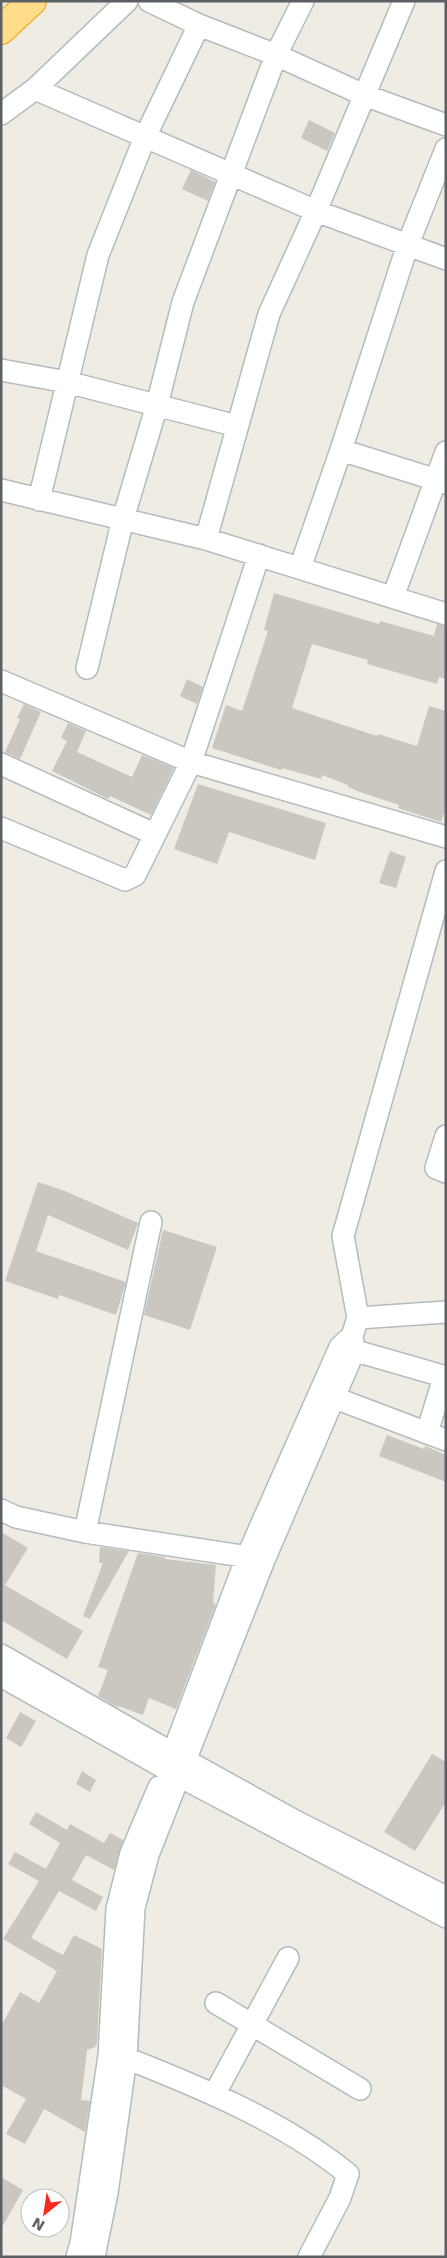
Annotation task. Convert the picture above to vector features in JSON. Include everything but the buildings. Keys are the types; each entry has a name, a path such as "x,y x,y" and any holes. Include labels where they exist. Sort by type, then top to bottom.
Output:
{"highway":[{"path":"1,30 32,1"}],"street":[{"path":"1,114 35,89 127,1"},
{"path":"149,1 199,25 276,55 364,95 446,125"},
{"path":"87,668 123,519 157,405 183,302 233,175 276,55 303,1"},
{"path":"206,540 268,314 316,211 404,1"},
{"path":"40,500 98,255 145,137 199,25"},
{"path":"35,89 316,211 446,259"},
{"path":"300,568 341,450 408,244 446,149"},
{"path":"1,370 67,382 237,426"},
{"path":"341,450 441,481"},
{"path":"394,597 441,481 446,452"},
{"path":"1,490 206,540 446,614"},
{"path":"1,828 126,880 135,875 191,762 259,555"},
{"path":"1,681 191,762 446,836"},
{"path":"1,764 154,834"},
{"path":"256,1558 335,1398 351,1338 343,1236 446,871"},
{"path":"446,1136 436,1168 446,1172"},
{"path":"85,1532 151,1222"},
{"path":"351,1338 446,1312"},
{"path":"335,1398 436,1436 445,1377 351,1338"},
{"path":"94,2257 107,2193 118,2057 117,1909 131,1853 176,1765 256,1558 351,1338"},
{"path":"1,1511 16,1517 85,1532 256,1558"},
{"path":"1,1655 176,1765 446,1918"},
{"path":"1,1676 176,1765 295,1821 446,1897"},
{"path":"214,2095 288,1958"},
{"path":"216,2003 360,2089"},
{"path":"118,2057 214,2095 320,2151 348,2174 340,2198 309,2257"},
{"path":"77,2257 118,2057"}]}
